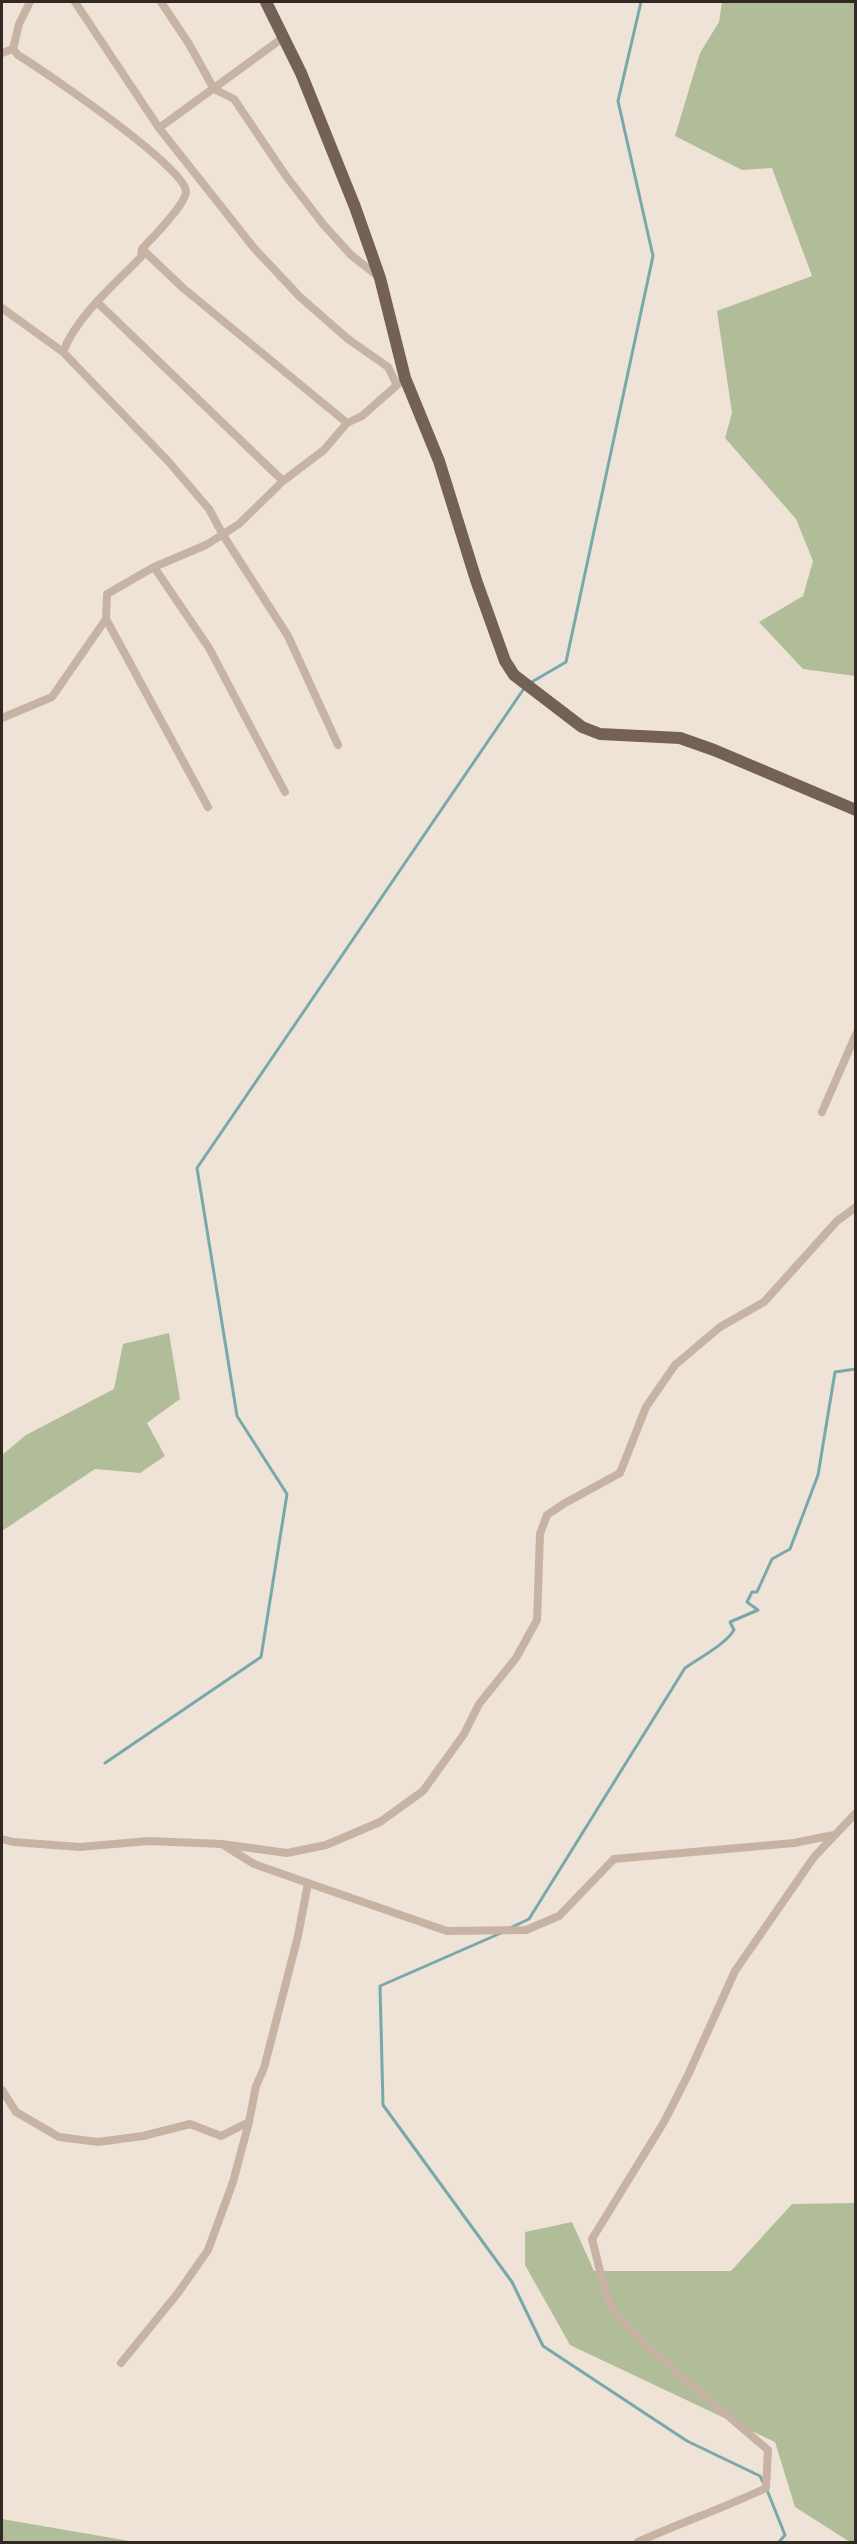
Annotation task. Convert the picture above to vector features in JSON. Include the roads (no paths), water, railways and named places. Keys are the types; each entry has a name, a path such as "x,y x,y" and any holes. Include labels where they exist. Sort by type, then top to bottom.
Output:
{"main road":[{"path":"266,2 301,73 355,207 380,278 401,381 439,461 477,580 506,661 514,675 582,727 600,734 680,738 714,750 855,810"}],"street":[{"path":"13,49 19,24 30,2"},
{"path":"75,2 159,128 254,248 300,297 348,339 388,367 401,381 362,416 347,423 324,450 283,480 239,524 206,545 154,567 106,594 106,619 208,807"},
{"path":"161,2 189,44 214,89 234,99 286,176 323,224 351,255 380,278"},
{"path":"159,128 284,37"},
{"path":"2,52 13,49"},
{"path":"13,49 18,55 77,94 161,161 182,181 186,189 185,196 142,249 141,257 97,302 68,339 63,352"},
{"path":"142,249 183,288 347,423"},
{"path":"97,302 283,480"},
{"path":"2,308 63,352 168,461 209,509 223,535 288,636 338,745"},
{"path":"154,567 209,648 285,792"},
{"path":"2,718 52,697 106,619"},
{"path":"822,1112 855,1034"},
{"path":"2,1839 13,1842 80,1847 149,1841 222,1844 286,1853 326,1845 380,1822 423,1791 464,1734 479,1704 516,1658 537,1620 540,1534 547,1515 620,1473 646,1407 675,1365 720,1327 764,1302 837,1221 855,1207"},
{"path":"638,2542 692,2517 733,2504 766,2488 768,2450 651,2350 612,2310 592,2239 664,2122 735,1971 814,1857 855,1813"},
{"path":"222,1844 254,1864 447,1931 526,1930 559,1916 614,1859 794,1843 834,1835"},
{"path":"121,2362 178,2293 208,2250 232,2182 249,2122 256,2086 264,2068 298,1936 308,1883"},
{"path":"2,2090 16,2112 58,2137 98,2142 143,2136 190,2124 220,2136 249,2122"}],"waterway":[{"path":"530,683 566,662 653,256 618,101 641,2"},
{"path":"105,1763 261,1657 287,1494 237,1416 197,1168 525,687"},
{"path":"512,1927 529,1919 685,1668 719,1646 730,1635 734,1630 730,1622 758,1610 747,1602 752,1592 757,1592 772,1559 790,1549 818,1475 835,1372 856,1369"},
{"path":"501,1933 380,1986 383,2105 512,2282 543,2346 687,2441 760,2476 764,2484"},
{"path":"767,2490 785,2535 779,2542"}]}
